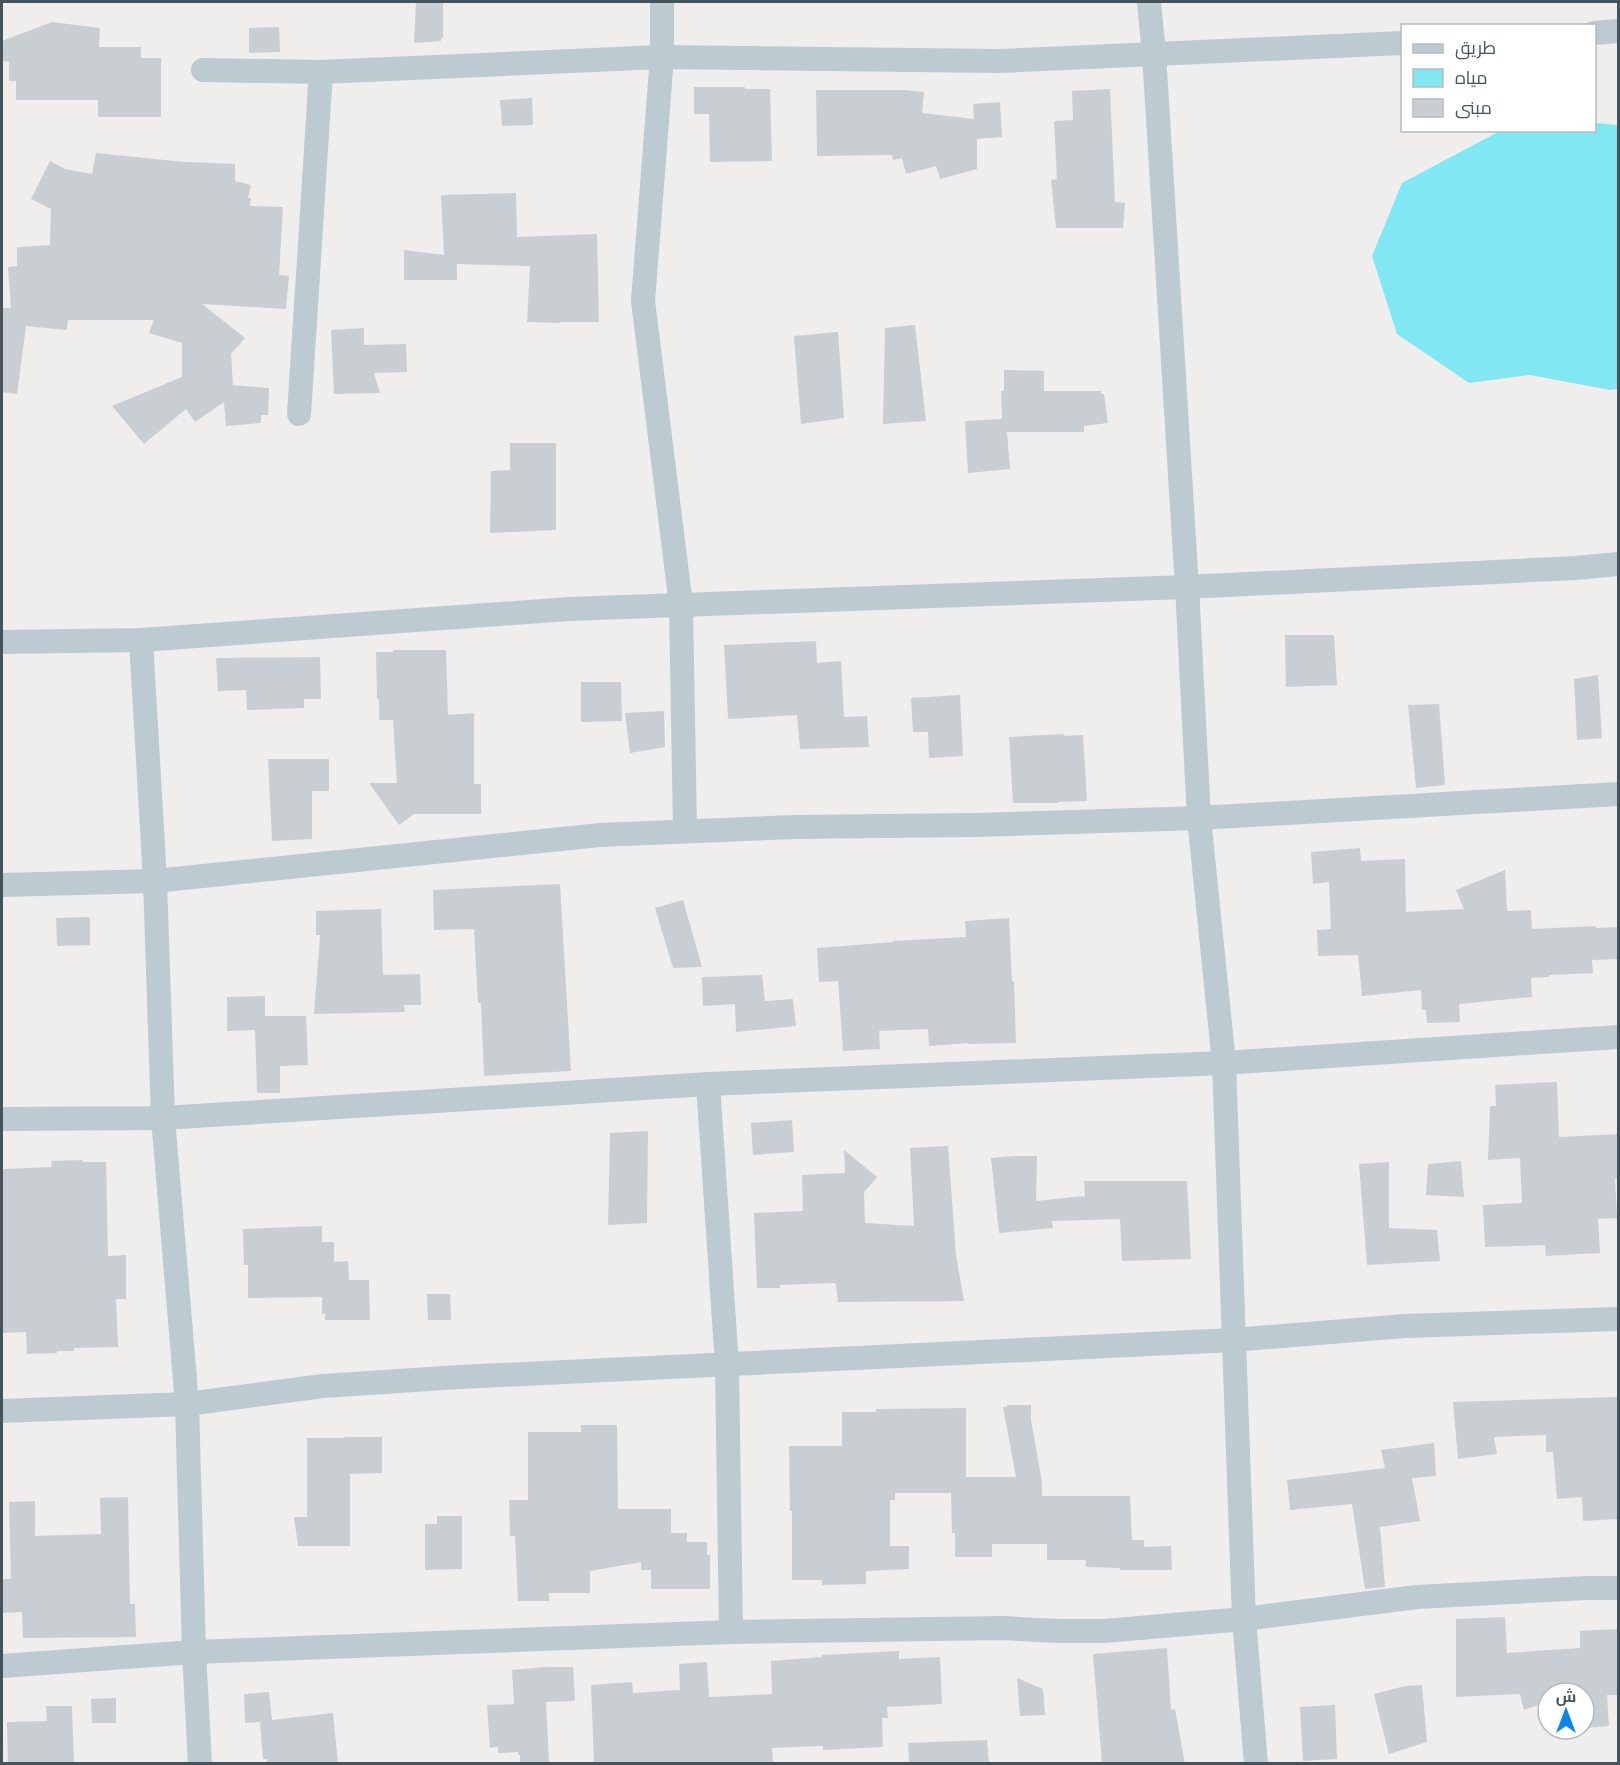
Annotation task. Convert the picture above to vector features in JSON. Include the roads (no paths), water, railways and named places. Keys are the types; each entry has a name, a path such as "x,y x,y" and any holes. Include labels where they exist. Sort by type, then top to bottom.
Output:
{"street":[{"path":"662,2 662,57 642,301 681,605 685,831"},
{"path":"1149,2 1187,588 1199,818 1224,1063 1244,1619 1257,1764"},
{"path":"1596,33 1618,31"},
{"path":"203,70 321,72 662,57 999,61 1401,43"},
{"path":"299,414 321,72"},
{"path":"2,642 141,640 557,610 1187,588 1618,564"},
{"path":"141,640 155,880 163,1118 187,1404 194,1652 200,1764"},
{"path":"2,885 155,880 600,835 795,826 975,825 1199,818 1618,794"},
{"path":"2,1119 163,1118 708,1084 1224,1063 1618,1037"},
{"path":"708,1084 728,1365 731,1632"},
{"path":"2,1411 187,1404 323,1386 460,1377 1233,1340 1405,1326 1618,1319"},
{"path":"2,1666 194,1652 731,1632 1004,1628 1104,1631 1244,1619 1417,1597 1618,1588"}],"water":[{"path":"1596,123 1618,125 1618,389 1610,390 1530,375 1469,383 1397,334 1372,256 1402,183 1498,132 1596,132"}]}
